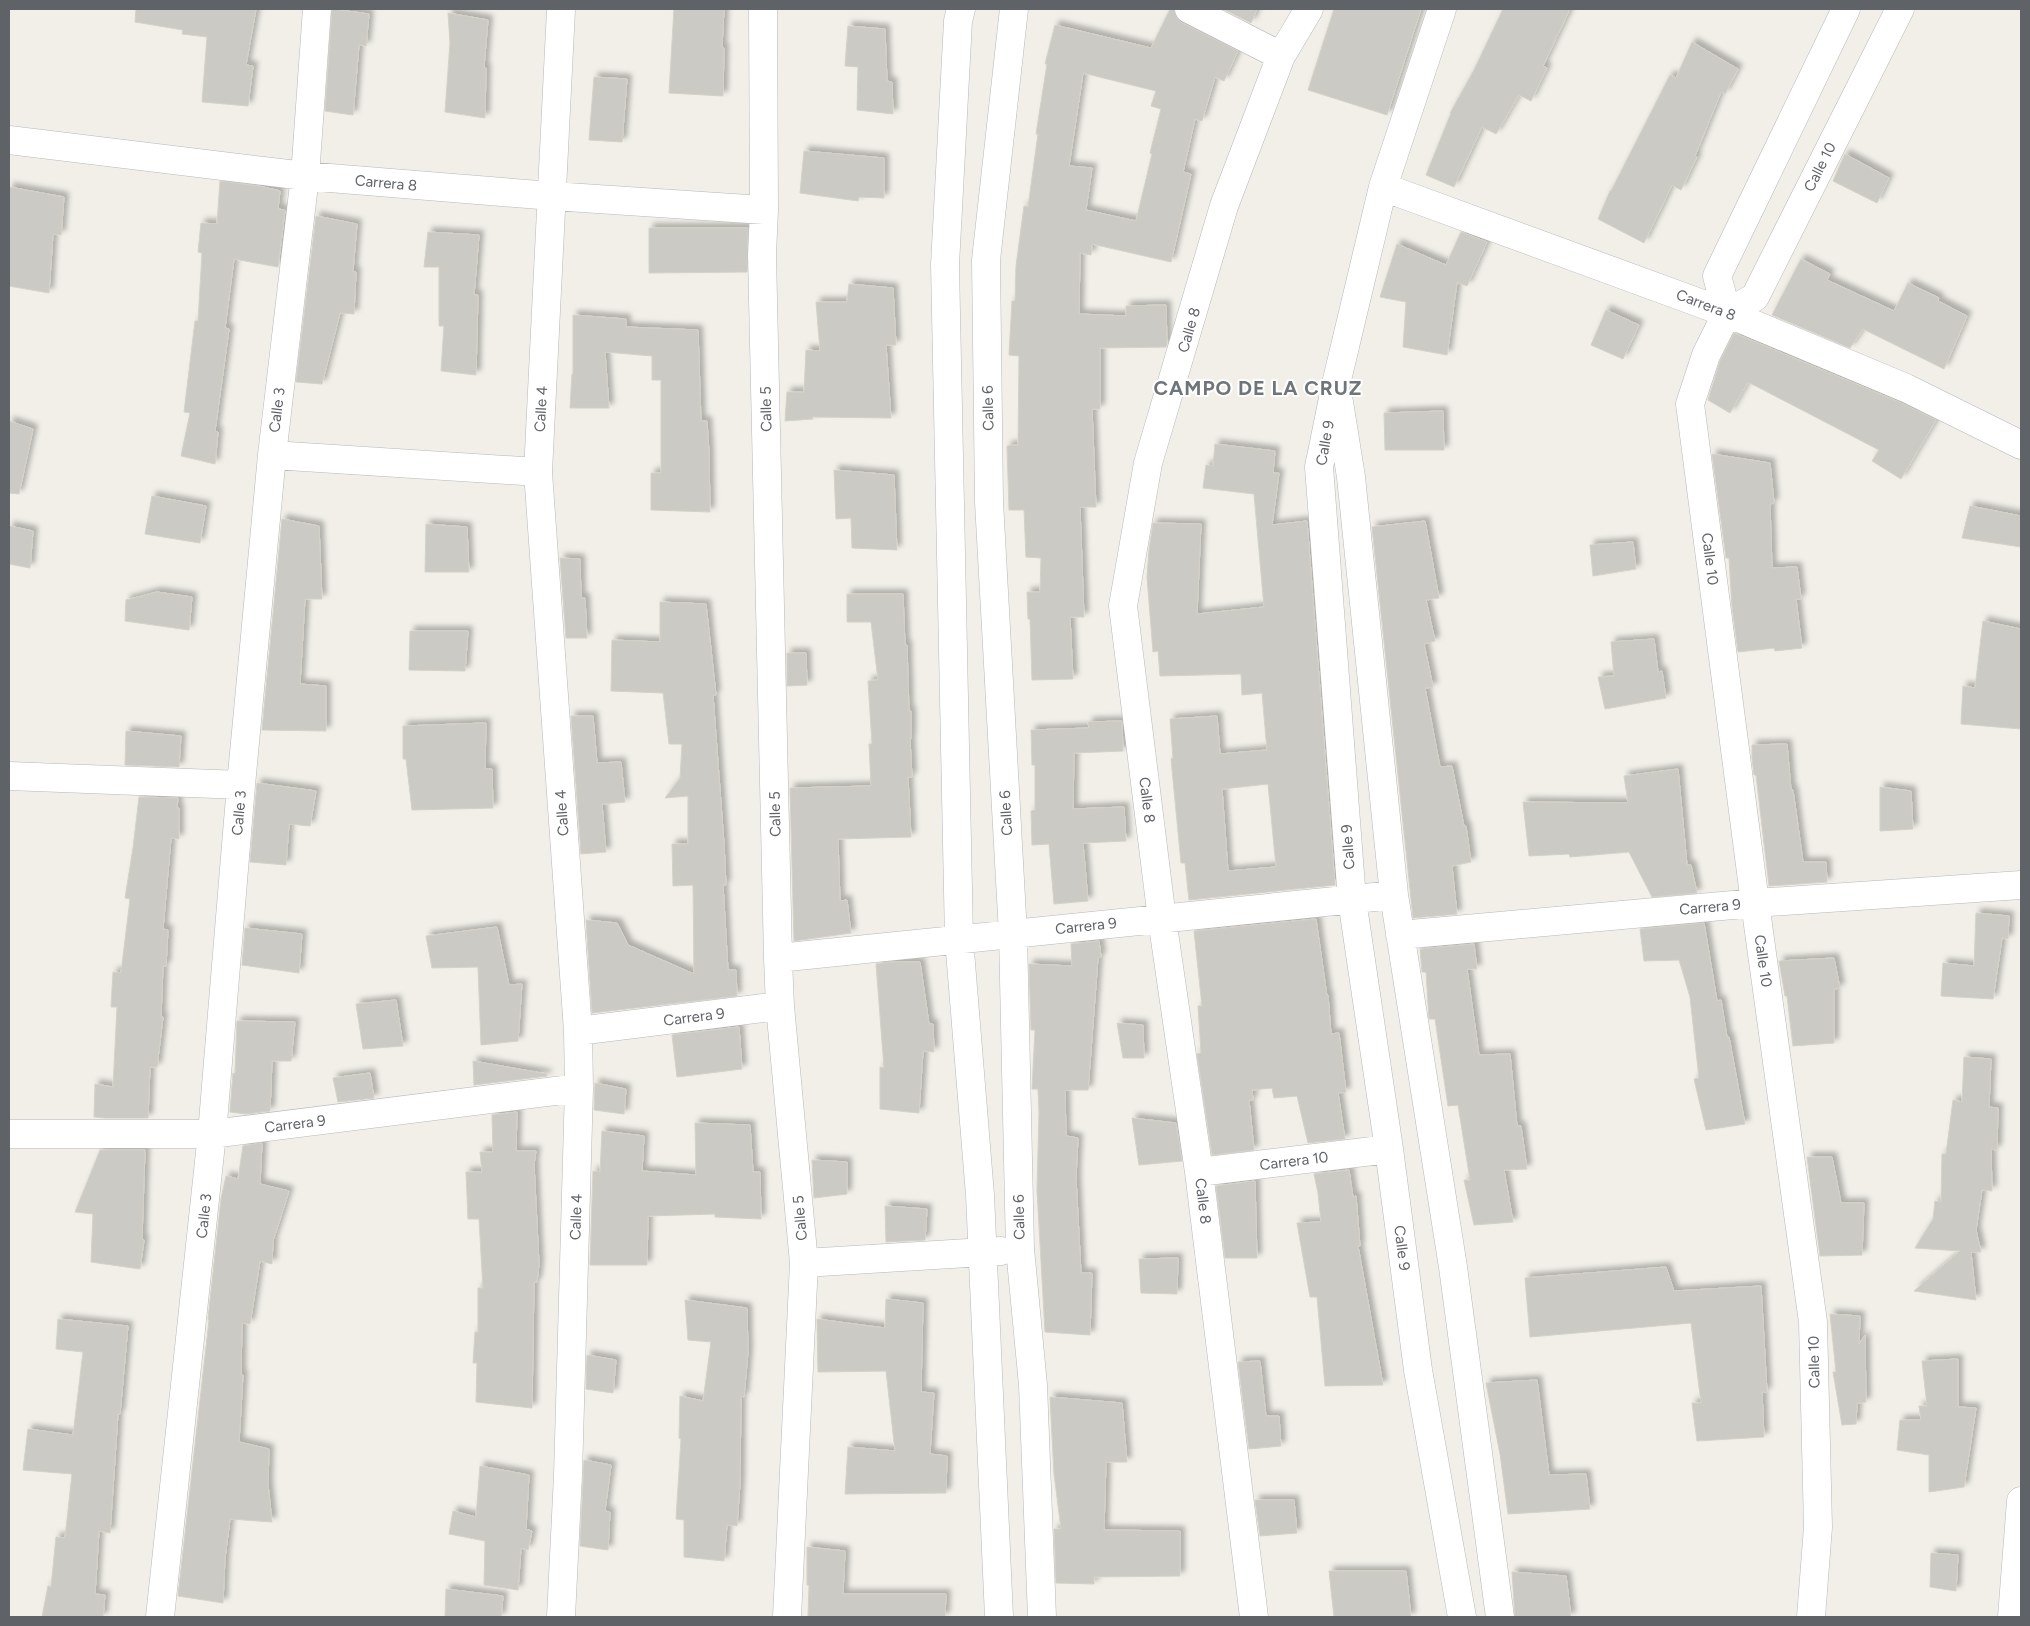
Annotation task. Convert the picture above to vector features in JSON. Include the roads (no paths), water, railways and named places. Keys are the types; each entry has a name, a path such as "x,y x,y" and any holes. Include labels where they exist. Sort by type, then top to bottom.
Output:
{"street":[{"name":"Calle 3","path":"160,1617 212,1134 241,786 272,455 305,176 317,9"},
{"name":"Calle 4","path":"561,1617 569,1465 579,1088 578,1031 538,472 562,9"},
{"name":"Calle 5","path":"763,9 763,265 778,958 780,1006 804,1263 787,1617"},
{"path":"961,9 958,21 945,265 959,939 983,1253 999,1617"},
{"name":"Calle 6","path":"1014,9 986,260 989,502 1012,934 1020,1249 1033,1385 1042,1617"},
{"path":"1189,9 1281,56"},
{"name":"Calle 8","path":"1254,1617 1199,1172 1162,919 1123,606 1148,463 1224,206 1281,56 1309,9"},
{"path":"1336,384 1383,187 1442,9"},
{"path":"1727,313 1717,276 1846,9"},
{"name":"Calle 10","path":"1811,1617 1818,1527 1813,1322 1755,903 1690,404 1706,355 1727,313 1755,297 1900,9"},
{"name":"Carrera 8","path":"9,140 305,176 552,196 764,210"},
{"name":"Carrera 8","path":"1383,187 1727,313 1906,388 2021,444"},
{"name":"Calle 9","path":"1336,384 1351,477 1394,895 1453,1267 1500,1617"},
{"name":"Calle 9","path":"1336,384 1319,468 1352,900 1390,1150 1418,1370 1462,1617"},
{"path":"272,455 538,472"},
{"path":"9,776 241,786"},
{"name":"Carrera 9","path":"1400,935 1755,903 2021,885"},
{"name":"Carrera 9","path":"778,958 1394,895"},
{"name":"Carrera 9","path":"578,1031 780,1006"},
{"name":"Carrera 9","path":"9,1134 212,1134 579,1088"},
{"name":"Carrera 10","path":"1199,1172 1390,1150"},
{"path":"804,1263 983,1253 1020,1249"},
{"path":"2012,1617 2021,1501"}],"district":[{"name":"CAMPO DE LA CRUZ","path":"1258,388"}]}
